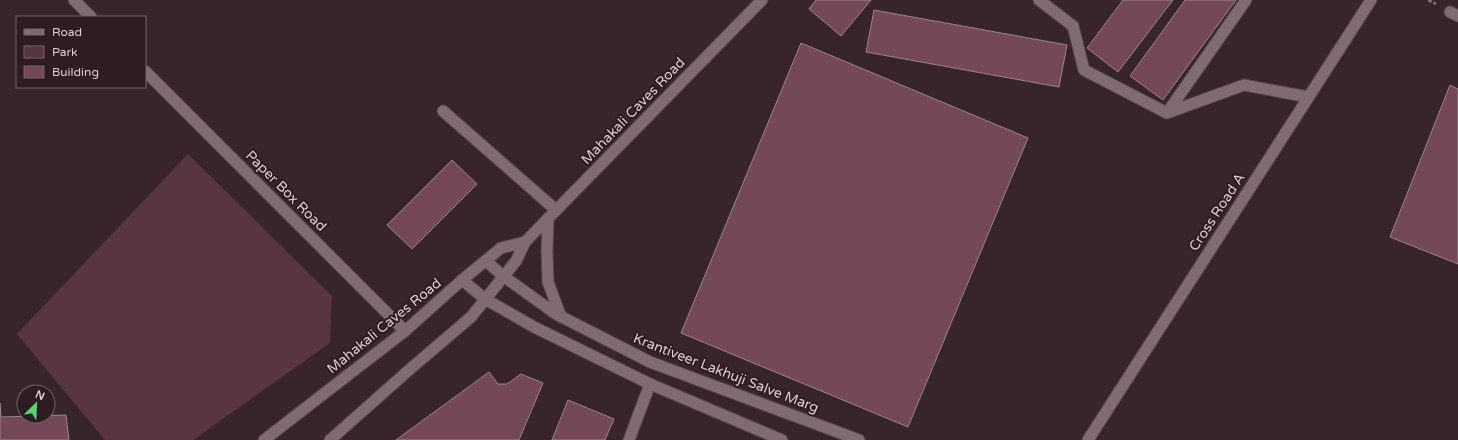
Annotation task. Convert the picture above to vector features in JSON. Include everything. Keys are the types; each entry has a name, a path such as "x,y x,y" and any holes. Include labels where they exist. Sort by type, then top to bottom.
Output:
{"street":[{"path":"74,0 90,16"},
{"name":"Mahakali Caves Road","path":"330,440 408,370 471,317 516,261 525,242 594,174 762,0"},
{"path":"1039,0 1073,26 1084,70 1167,113 1244,86 1308,97"},
{"path":"1167,113 1246,0"},
{"name":"Cross Road A","path":"1088,440 1371,0"},
{"name":"Paper Box Road","path":"146,72 405,331"},
{"path":"443,111 552,214 547,251 548,282 561,317"},
{"name":"Mahakali Caves Road","path":"264,440 405,331 462,280 501,248 525,242"},
{"name":"Krantiveer Lakhuji Salve Marg","path":"486,261 503,276 561,317 650,362 859,440"},
{"path":"462,280 485,299 534,327 650,384 782,440"},
{"path":"629,440 650,384"}],"green space":[{"path":"188,154 332,296 330,343 193,440 105,440 17,334"}],"building":[{"path":"816,0 871,0 841,36 809,9"},
{"path":"1123,0 1173,0 1118,72 1087,48"},
{"path":"1185,0 1236,0 1163,100 1130,76"},
{"path":"874,10 1067,45 1059,87 866,52"},
{"path":"801,43 1028,138 908,427 681,333"},
{"path":"1450,85 1458,89 1458,264 1390,237"},
{"path":"452,160 477,184 412,249 387,225"},
{"path":"489,372 498,384 507,384 521,374 543,383 519,440 396,440"},
{"path":"568,400 614,419 605,440 552,440"},
{"path":"0,403 1,417 16,417 16,424 56,424 56,415 66,415 69,440 0,440"}]}
